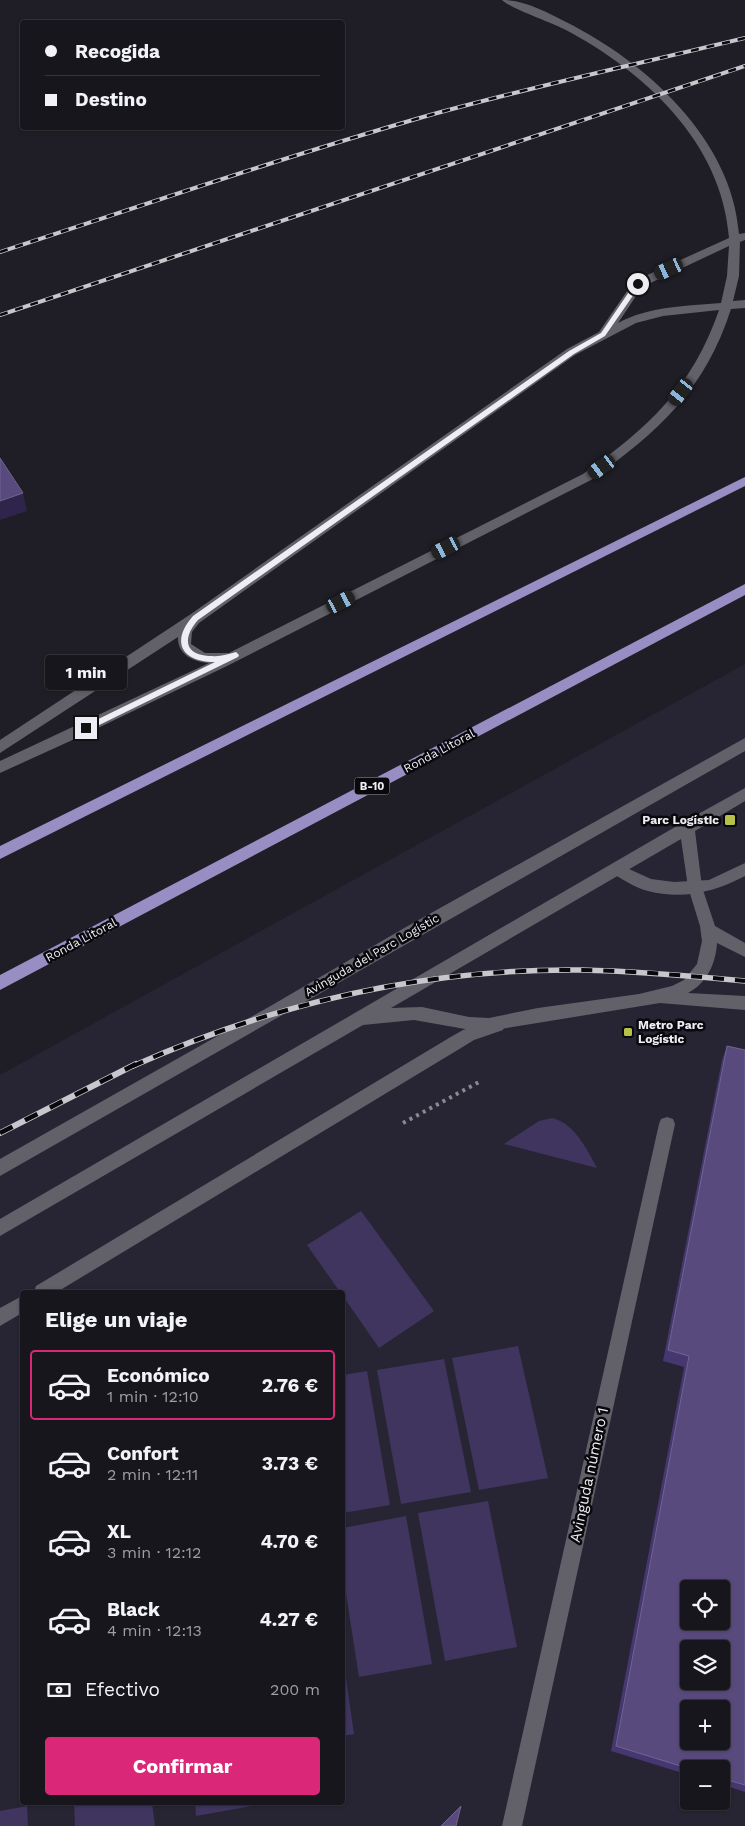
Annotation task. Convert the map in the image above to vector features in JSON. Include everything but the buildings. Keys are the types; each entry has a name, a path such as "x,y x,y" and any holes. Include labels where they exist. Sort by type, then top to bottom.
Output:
{"highway":[{"path":"0,853 745,481"},
{"name":"Ronda Litoral","path":"0,983 745,590"}],"street":[{"path":"0,767 70,736 236,655 587,477 617,456 657,422 700,365 716,334 726,308 735,251 726,197 707,155 696,135 660,92 619,58 574,30 545,15 507,0"},
{"path":"603,335 638,284 717,246 745,236"},
{"path":"0,747 196,618 572,352 632,320 663,312 745,304"},
{"path":"196,618 187,628 184,638 185,647 192,654 200,658 214,659 236,655"},
{"name":"Avinguda del Parc Logístic","path":"0,1168 273,1013 411,932 745,744"},
{"path":"0,1228 618,870 745,794"},
{"path":"354,1022 387,1015 409,1014 428,1015 473,1025 505,1022 537,1015 651,998 682,989 698,977 708,954 708,930 695,888 687,827"},
{"path":"618,870 649,885 695,888 723,882 745,869"},
{"path":"708,930 745,951"},
{"path":"651,998 745,1003"},
{"path":"45,1290 455,1043 469,1035 505,1022"},
{"name":"Avinguda número 1","path":"512,1826 667,1124"},
{"path":"0,1318 20,1305"}],"path":[{"path":"403,1123 479,1082"}],"shaded area":[{"path":"745,664 745,1826 0,1826 0,1075"},
{"path":"552,1118 567,1125 573,1131 584,1145 597,1168 504,1144 539,1121"},
{"path":"361,1211 434,1311 379,1348 345,1299 345,1290 339,1290 307,1245"},
{"path":"518,1346 548,1478 479,1490 452,1358"},
{"path":"444,1359 471,1492 401,1504 377,1370"},
{"path":"367,1371 390,1505 345,1513 345,1375"},
{"path":"488,1501 517,1647 445,1661 418,1513"},
{"path":"406,1516 432,1664 359,1677 345,1587 345,1528"},
{"path":"345,1671 354,1734 345,1736"},
{"path":"74,1805 152,1805 155,1826 75,1826"},
{"path":"195,1805 258,1805 196,1816"},
{"path":"27,1806 28,1826 0,1826 0,1811"}],"railway":[{"path":"0,252 264,166 423,117 745,38"},
{"path":"0,315 745,66"},
{"path":"133,1066 241,1024 296,1007 409,983 466,975 582,970 745,981"},
{"path":"0,1133 136,1064"}],"place":[{"name":"Parc Logístic","path":"730,820"},
{"name":"Metro Parc Logístic","path":"628,1032"}],"route":[{"path":"86,728 236,655 214,659 200,658 192,654 185,647 184,638 187,628 196,618 363,498 572,352 603,335 638,284"}]}
